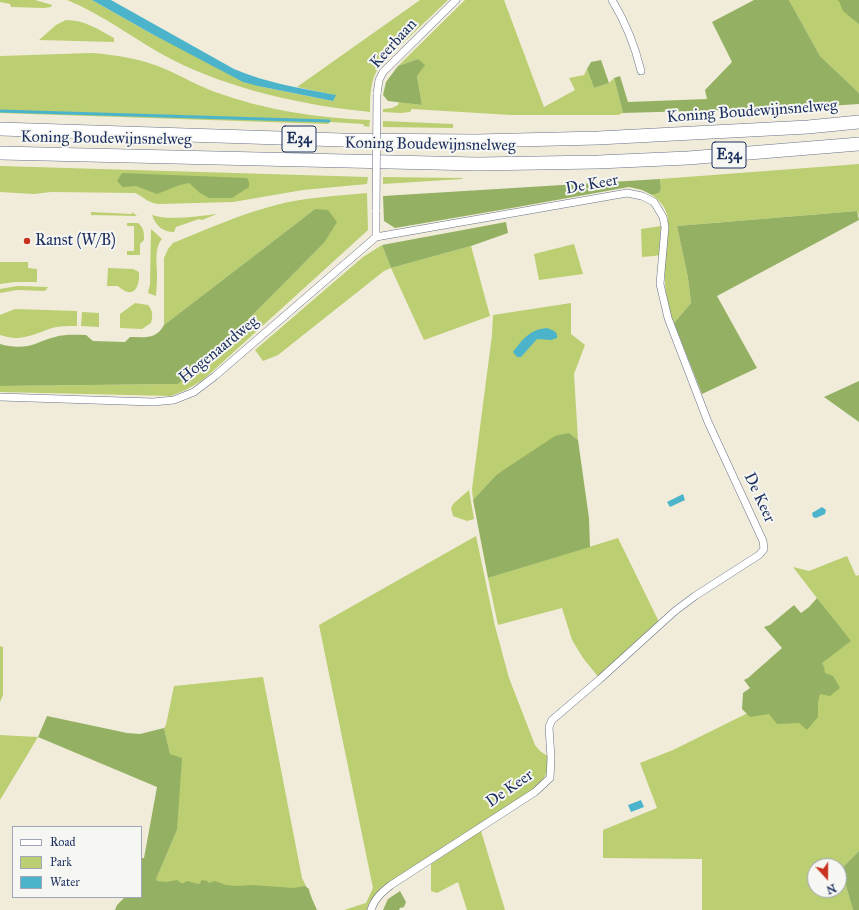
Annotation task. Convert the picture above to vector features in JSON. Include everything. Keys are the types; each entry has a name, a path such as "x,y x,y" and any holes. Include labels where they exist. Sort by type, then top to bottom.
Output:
{"highway":[{"name":"Koning Boudewijnsnelweg","path":"0,129 342,140 477,141 598,138 808,127 859,122"},
{"name":"Koning Boudewijnsnelweg","path":"0,153 477,164 598,162 688,158 859,144"}],"street":[{"name":"Keerbaan","path":"376,237 377,94 379,80 383,72 456,0"},
{"path":"612,0 636,49 641,71"},
{"name":"De Keer","path":"371,910 372,905 378,897 391,885 534,792 550,778 552,758 549,727 552,720 675,611 695,596 759,555 764,549 763,541 708,422 668,318 660,284 665,227 663,216 654,202 642,196 627,193 376,237"},
{"name":"Hogenaardweg","path":"0,397 152,402 174,400 194,392 215,376 376,237"}],"green space":[{"path":"0,0 35,0 52,5 51,7 44,8 11,7 10,4 0,2"},
{"path":"67,0 92,0 152,34 258,86 333,101 335,95 297,87 420,0 448,0 381,64 373,81 370,112 293,100 243,88 218,79 171,59 107,20"},
{"path":"465,0 504,0 544,107 575,90 569,78 584,75 587,69 594,88 609,83 614,78 623,113 618,115 511,115 412,109 410,112 401,113 383,112 383,109 392,108 398,105 399,102 422,105 417,76 418,59 398,66"},
{"path":"754,0 789,0 820,56 859,93 859,104 797,108 623,113 614,78 620,76 628,102 707,99 705,90 732,62 712,22"},
{"path":"789,0 845,0 859,16 859,93 820,56"},
{"path":"837,0 859,0 859,24 843,11 839,1"},
{"path":"66,20 73,20 102,31 114,38 114,42 39,40 56,25"},
{"path":"92,53 120,56 138,60 171,72 209,90 253,104 310,115 370,120 369,127 364,126 363,124 330,122 328,124 0,113 0,56"},
{"path":"418,59 425,65 417,76 422,105 388,101 383,95 386,82 398,66"},
{"path":"601,60 609,83 594,88 587,69 591,62"},
{"path":"383,121 453,124 453,128 383,127"},
{"path":"859,164 859,215 857,211 677,226 688,278 691,303 674,323 665,284 668,219 663,205 652,195 659,193 661,189 660,179"},
{"path":"0,166 368,177 367,184 303,190 233,202 159,204 149,201 135,193 51,192 34,194 0,192"},
{"path":"122,173 247,178 249,187 232,198 209,198 200,193 189,183 157,194 136,186 123,187 117,181"},
{"path":"383,177 463,178 383,184"},
{"path":"660,179 661,189 659,193 652,195 642,190 629,187 395,228 384,221 383,196"},
{"path":"367,193 368,230 203,380 186,390 171,396 0,392 0,386 178,384 203,365 324,243 315,209 164,325 164,258 168,249 173,243 237,217 287,202 310,198"},
{"path":"315,209 328,210 337,222 324,243 203,365 178,384 0,386 0,344 15,347 25,346 67,335 86,335 93,341 125,342 130,337 149,337 161,330 164,325"},
{"path":"857,211 859,220 717,296 757,368 702,394 674,323 691,303 688,278 677,226"},
{"path":"91,212 132,214 132,212 137,216 91,215"},
{"path":"217,214 176,227 174,232 166,231 160,228 152,215 175,218"},
{"path":"506,222 508,233 471,246 391,268 382,245"},
{"path":"127,223 138,223 143,228 144,240 140,244 140,255 127,255 127,251 134,251 134,226 127,226"},
{"path":"661,226 659,255 642,257 641,229"},
{"path":"151,229 162,239 159,243 156,259 156,296 148,293 150,284"},
{"path":"574,244 583,274 539,280 534,254"},
{"path":"382,245 391,268 384,271 278,355 263,361 255,350 363,257"},
{"path":"471,246 490,316 424,340 391,268"},
{"path":"0,262 28,262 28,268 37,269 37,282 0,284"},
{"path":"108,268 133,269 139,272 137,287 132,292 128,292 118,286 107,286"},
{"path":"17,286 48,287 45,291 17,290 0,293 0,289"},
{"path":"135,303 148,305 152,313 151,323 142,329 120,328 120,314"},
{"path":"571,303 571,334 585,345 574,374 578,440 569,433 496,475 473,500 472,489 492,335 493,315"},
{"path":"15,309 77,311 77,326 55,327 20,338 0,335 0,315"},
{"path":"82,312 99,313 99,327 81,326"},
{"path":"859,381 859,422 824,397"},
{"path":"569,433 578,440 589,518 590,547 488,578 473,500 496,475 555,436"},
{"path":"469,490 474,519 467,521 453,516 451,508 453,504"},
{"path":"476,536 495,626 509,678 535,745 540,751 549,757 547,771 544,779 534,790 381,889 369,903 367,910 344,910 366,903 373,888 319,625"},
{"path":"618,538 660,624 600,679 583,658 572,640 562,608 498,625 488,578"},
{"path":"847,556 856,576 859,575 859,851 847,863 847,858 807,858 807,898 847,898 847,890 853,910 702,910 702,859 603,858 603,830 657,808 640,763 673,750 764,705 850,641 793,567 809,571"},
{"path":"817,598 851,641 822,663 825,673 833,676 840,688 830,696 820,694 818,702 818,717 807,730 799,723 777,724 769,714 750,717 742,709 743,693 750,688 744,680 782,648 764,627 770,625 794,605 801,613"},
{"path":"0,646 3,647 3,695 0,702"},
{"path":"263,677 302,878 307,888 207,891 155,881 177,830 170,754 164,728 166,725 174,686"},
{"path":"47,716 127,733 140,734 164,728 170,754 182,758 177,830 156,879 157,881 166,882 177,880 182,883 187,881 199,884 202,880 209,883 215,881 226,885 237,886 252,885 294,888 305,886 309,889 317,910 115,910 117,905 124,898 142,898 142,858 144,858 157,787 38,737"},
{"path":"0,735 38,737 0,800"},
{"path":"481,831 505,910 467,910 458,882 437,893 431,891 431,864"},
{"path":"859,851 859,910 853,910 847,890 847,863"},
{"path":"400,891 406,902 404,907 400,908 399,910 383,910 388,899"}],"water":[{"path":"92,0 111,0 234,69 246,74 284,85 336,95 333,101 243,82 152,34"},
{"path":"547,328 556,332 557,338 551,340 537,339 521,357 517,357 513,352 523,339 531,333"},
{"path":"683,494 685,500 670,507 667,502"},
{"path":"822,507 826,510 825,514 816,518 813,517 812,513"},
{"path":"641,800 644,807 631,812 628,805"}],"waterway":[{"path":"0,111 329,121"}],"place":[{"name":"Ranst (W/B)","path":"27,241"}]}
